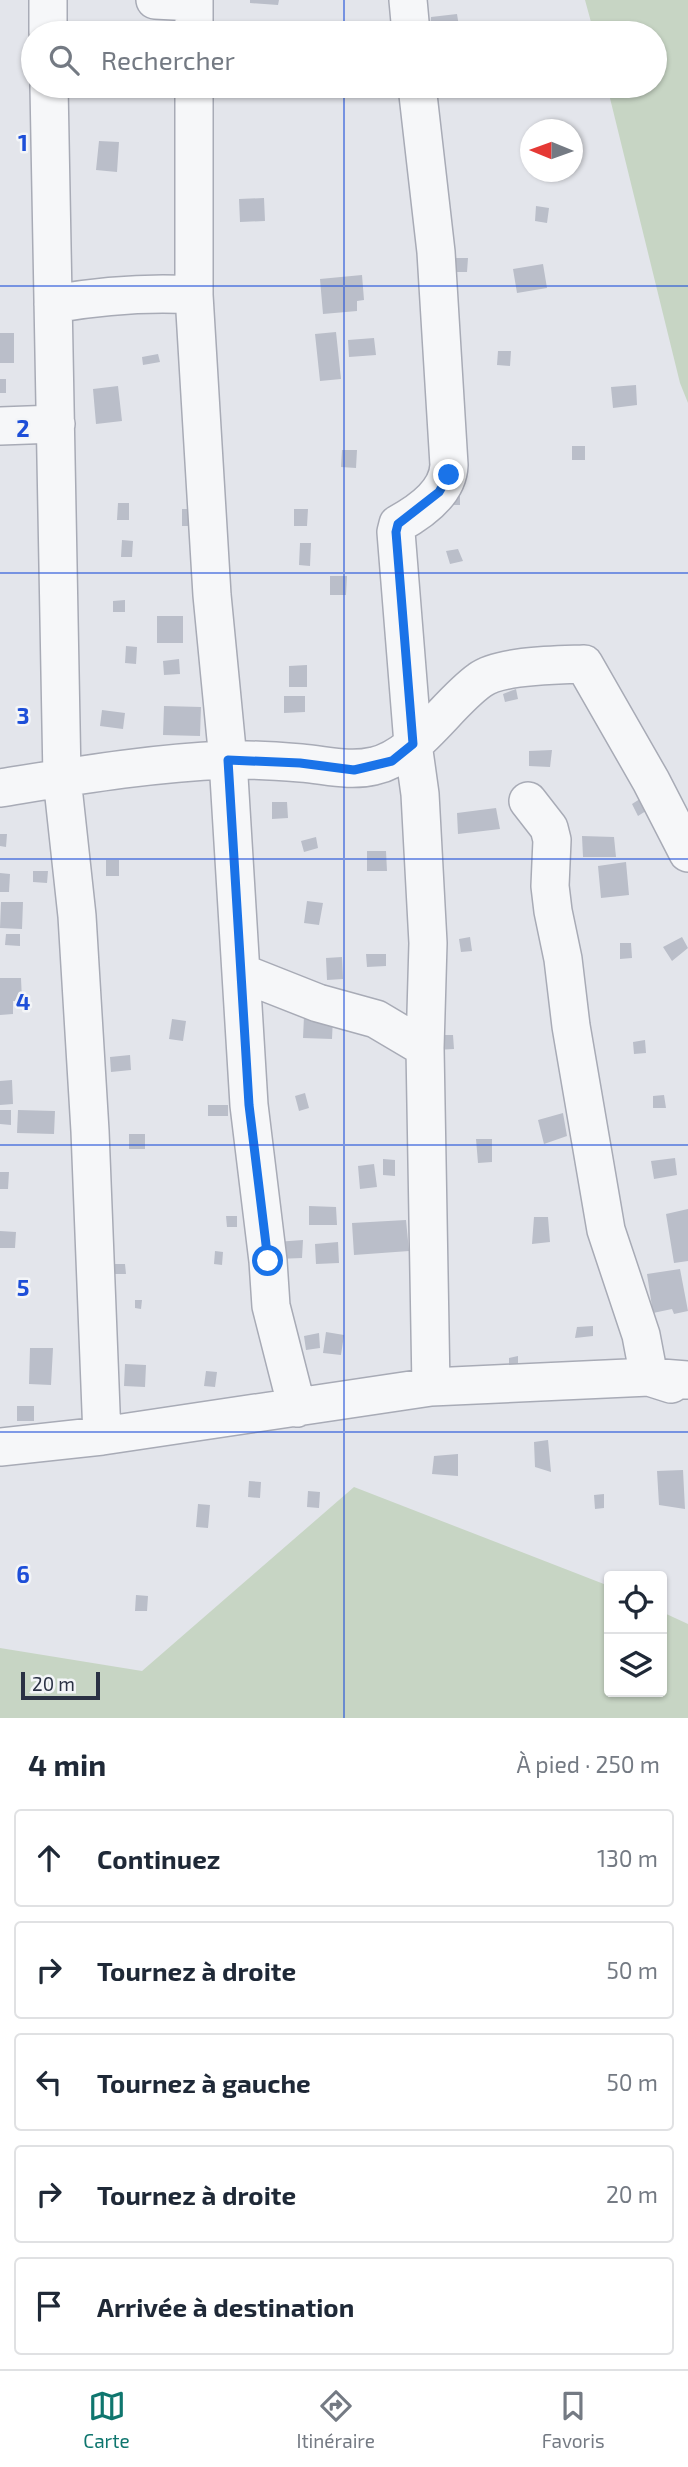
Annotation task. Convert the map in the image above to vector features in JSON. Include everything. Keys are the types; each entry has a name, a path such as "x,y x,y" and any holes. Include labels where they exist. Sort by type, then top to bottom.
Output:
{"street":[{"path":"48,0 48,21"},
{"path":"155,0 194,12"},
{"path":"408,0 410,21"},
{"path":"49,98 62,778 77,916 90,1131 102,1436"},
{"path":"194,98 194,295 212,595 228,760 249,1105 271,1306 297,1408"},
{"path":"418,98 436,252 449,465 449,475 439,492 398,524 396,532 413,744 420,794 428,943 425,1048 431,1387"},
{"path":"53,304 105,295 194,295"},
{"path":"0,426 56,424"},
{"path":"0,788 134,767 228,760 300,763 354,770 392,761 481,679 495,673 549,665 584,664 651,781 688,853"},
{"path":"528,801 549,828 552,839 550,886 554,919 564,959 571,1026 606,1230 642,1335 649,1377"},
{"path":"242,973 318,1003 376,1019 425,1048"},
{"path":"0,1447 102,1436 431,1387 649,1377 688,1380"},
{"path":"649,1377 688,1391"}],"green space":[{"path":"585,0 688,0 688,403 680,383 610,98 667,98 667,21 591,21"},
{"path":"354,1487 604,1584 604,1697 667,1697 667,1614 688,1624 688,1718 0,1718 0,1648 142,1671"}],"building":[{"path":"250,0 279,0 278,5 250,3"},
{"path":"457,14 458,21 431,21 431,17"},
{"path":"99,141 119,142 117,172 96,170"},
{"path":"264,198 265,221 240,222 239,199"},
{"path":"536,206 549,208 547,223 535,221"},
{"path":"455,258 468,258 467,272 455,272"},
{"path":"543,264 547,288 517,293 513,269"},
{"path":"362,275 364,300 357,301 357,311 323,314 320,279"},
{"path":"336,332 341,379 320,381 315,334"},
{"path":"0,333 14,333 14,363 0,363"},
{"path":"374,338 376,355 349,357 348,340"},
{"path":"498,351 511,351 510,366 497,365"},
{"path":"158,354 160,362 143,365 142,357"},
{"path":"0,379 6,379 6,393 0,393"},
{"path":"636,385 637,405 613,408 611,387"},
{"path":"118,386 122,421 96,424 93,389"},
{"path":"572,446 585,446 585,460 572,460"},
{"path":"342,450 357,450 356,468 341,467"},
{"path":"460,491 460,505 449,505"},
{"path":"118,503 129,503 129,520 117,520"},
{"path":"182,509 198,509 198,526 182,526"},
{"path":"294,509 308,509 307,526 294,526"},
{"path":"122,540 133,541 132,557 121,557"},
{"path":"300,543 311,543 310,566 299,565"},
{"path":"458,549 463,561 450,564 446,551"},
{"path":"330,576 347,576 346,595 330,595"},
{"path":"125,600 125,612 113,612 113,601"},
{"path":"157,616 183,616 183,643 157,643"},
{"path":"126,646 137,647 136,664 125,663"},
{"path":"179,659 180,674 164,675 163,661"},
{"path":"307,665 307,687 289,687 289,666"},
{"path":"516,689 518,699 505,702 503,694"},
{"path":"284,696 305,696 305,712 284,713"},
{"path":"164,706 201,707 200,736 163,735"},
{"path":"102,710 125,713 123,729 100,726"},
{"path":"552,750 550,767 529,766 529,751"},
{"path":"643,797 649,809 638,816 632,804"},
{"path":"272,802 287,802 288,818 272,819"},
{"path":"496,808 500,829 458,834 457,813"},
{"path":"0,834 7,834 6,847 0,846"},
{"path":"582,836 614,837 616,857 583,857"},
{"path":"316,837 318,848 304,852 301,841"},
{"path":"367,851 386,851 387,871 367,871"},
{"path":"106,860 119,860 119,876 106,876"},
{"path":"626,862 629,895 601,898 598,866"},
{"path":"33,871 48,871 47,883 33,882"},
{"path":"0,873 10,874 9,892 0,892"},
{"path":"307,901 323,903 319,925 304,923"},
{"path":"1,902 23,902 22,929 0,928"},
{"path":"6,934 20,934 20,946 5,945"},
{"path":"470,937 472,951 461,952 459,939"},
{"path":"682,937 688,948 672,961 663,947"},
{"path":"620,943 631,943 632,958 620,959"},
{"path":"366,954 386,954 386,966 367,967"},
{"path":"342,957 343,979 327,980 326,958"},
{"path":"0,978 21,978 22,1001 13,1001 13,1014 0,1015"},
{"path":"304,1016 333,1017 332,1039 303,1038"},
{"path":"172,1019 186,1021 183,1041 169,1039"},
{"path":"436,1035 453,1035 454,1049 436,1050"},
{"path":"645,1040 646,1053 634,1054 633,1042"},
{"path":"130,1055 131,1070 111,1072 110,1057"},
{"path":"12,1080 13,1104 0,1105 0,1081"},
{"path":"305,1093 309,1108 299,1111 295,1096"},
{"path":"664,1095 666,1108 653,1108 653,1096"},
{"path":"208,1105 228,1105 228,1116 208,1116"},
{"path":"0,1110 11,1110 11,1125 0,1124"},
{"path":"18,1110 55,1111 54,1134 17,1133"},
{"path":"563,1113 567,1136 544,1144 538,1120"},
{"path":"129,1134 145,1134 145,1149 129,1149"},
{"path":"476,1139 492,1139 492,1162 478,1163"},
{"path":"675,1158 677,1175 654,1179 651,1161"},
{"path":"383,1159 395,1160 395,1176 383,1175"},
{"path":"374,1164 377,1187 360,1189 358,1166"},
{"path":"0,1172 9,1172 8,1189 0,1189"},
{"path":"309,1206 336,1207 337,1225 309,1225"},
{"path":"688,1209 688,1261 674,1263 666,1214"},
{"path":"226,1216 237,1216 237,1227 227,1227"},
{"path":"534,1217 548,1217 550,1242 532,1244"},
{"path":"406,1220 409,1251 354,1255 352,1223"},
{"path":"0,1231 16,1232 15,1248 0,1248"},
{"path":"303,1240 302,1258 277,1259 276,1242"},
{"path":"338,1242 339,1263 316,1264 315,1244"},
{"path":"215,1251 223,1252 222,1265 214,1264"},
{"path":"113,1264 125,1264 126,1274 113,1274"},
{"path":"680,1269 688,1311 674,1314 672,1309 653,1313 647,1274"},
{"path":"135,1300 142,1300 141,1309 135,1308"},
{"path":"593,1326 593,1336 575,1338 577,1327"},
{"path":"326,1332 344,1335 341,1355 323,1353"},
{"path":"319,1333 320,1348 306,1350 304,1336"},
{"path":"30,1348 53,1348 51,1385 29,1384"},
{"path":"518,1356 518,1365 509,1368 509,1358"},
{"path":"125,1364 146,1365 145,1387 124,1386"},
{"path":"206,1371 217,1372 215,1387 204,1386"},
{"path":"17,1406 34,1406 34,1421 17,1421"},
{"path":"548,1440 551,1472 535,1467 534,1442"},
{"path":"458,1454 458,1476 432,1474 434,1456"},
{"path":"683,1470 685,1509 659,1505 657,1471"},
{"path":"249,1481 261,1482 260,1498 248,1497"},
{"path":"308,1491 320,1492 319,1508 307,1507"},
{"path":"604,1494 604,1508 595,1509 594,1495"},
{"path":"198,1504 210,1505 208,1528 196,1527"},
{"path":"136,1595 148,1596 147,1611 135,1611"}],"route":[{"path":"268,1261 249,1105 228,760 300,763 354,770 392,761 413,744 396,532 398,524 410,518 439,492 449,475"}]}
